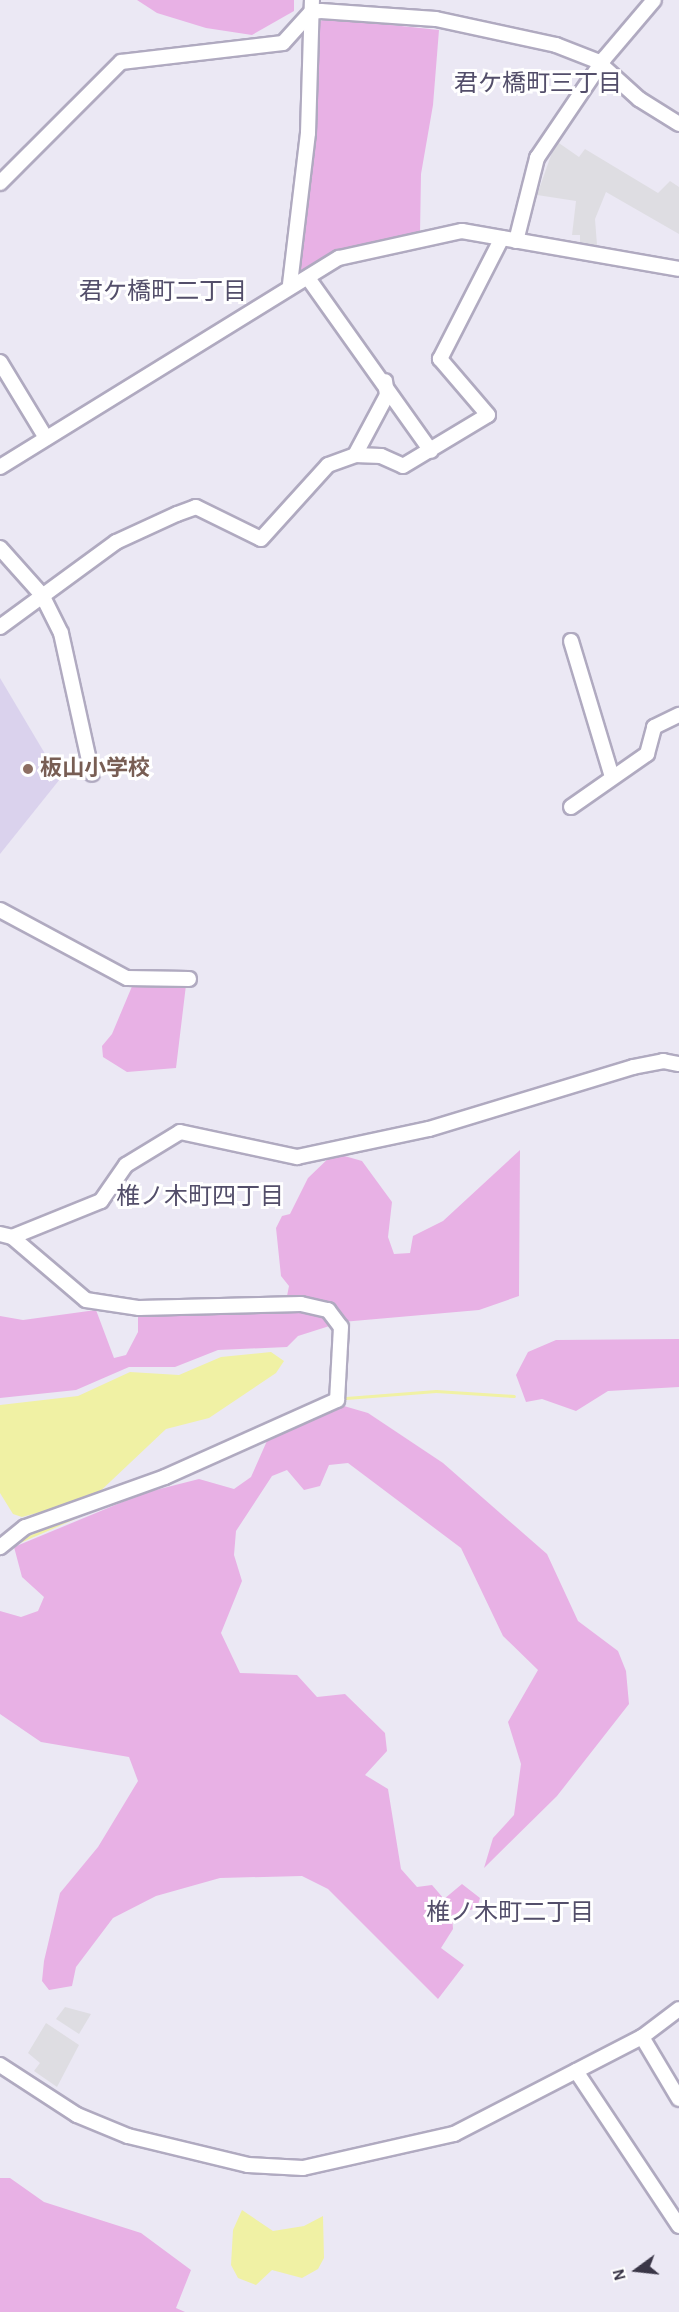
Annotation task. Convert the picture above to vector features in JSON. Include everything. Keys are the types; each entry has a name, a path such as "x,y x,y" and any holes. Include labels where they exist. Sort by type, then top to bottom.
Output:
{"street":[{"path":"516,241 537,158 601,65 654,0"},
{"path":"311,6 473,25 556,45 601,65 679,124"},
{"path":"0,183 121,62 283,44 311,6"},
{"path":"290,284 308,133 311,6"},
{"path":"0,467 204,344 290,284 308,278 339,258 462,231 679,268"},
{"path":"0,627 116,542 196,507 261,539 328,465 355,455 381,456 403,465 431,451 488,415 440,359 502,238"},
{"path":"308,278 385,379 431,451"},
{"path":"0,362 46,438"},
{"path":"355,455 387,395 385,379"},
{"path":"0,548 42,595 62,633 77,686 92,774"},
{"path":"571,641 612,777"},
{"path":"571,807 647,754 654,727 679,715"},
{"path":"0,910 127,978 189,979"},
{"path":"6,1236 101,1201 126,1165 180,1132 297,1157 429,1129 633,1067 663,1060 679,1064"},
{"path":"0,1547 25,1527 165,1477 337,1400 341,1327 328,1310 301,1304 139,1308 86,1300 6,1236"},
{"path":"0,2065 77,2115 128,2136 248,2165 303,2168 454,2134 642,2037 679,2009"},
{"path":"642,2037 679,2099"},
{"path":"576,2071 679,2226"}],"shaded area":[{"path":"137,0 294,0 294,11 252,35 206,28 157,13"},
{"path":"326,18 439,30 433,105 421,174 420,234 332,254 304,276 296,273 317,23"},
{"path":"556,141 579,157 585,149 658,193 670,181 679,187 679,234 606,192 595,219 597,245 580,244 580,235 572,235 576,201 537,195"},
{"name":"板山小学校","path":"0,678 60,779 0,854"},
{"path":"133,984 186,985 176,1068 127,1072 103,1057 102,1046 112,1034"},
{"path":"520,1150 519,1296 479,1310 342,1322 298,1336 287,1347 218,1350 175,1367 129,1367 76,1390 0,1398 0,1316 23,1320 96,1310 114,1358 126,1355 138,1332 138,1314 272,1309 287,1296 289,1286 281,1276 276,1228 282,1216 290,1214 308,1178 334,1153 362,1161 392,1202 388,1237 394,1254 410,1253 413,1236 443,1221"},
{"path":"679,1339 679,1387 608,1391 576,1411 542,1399 526,1402 516,1375 528,1352 556,1340"},
{"path":"271,1352 284,1361 276,1373 209,1418 166,1429 93,1498 22,1517 13,1514 0,1493 0,1405 78,1396 130,1372 179,1375 221,1357"},
{"path":"337,1404 368,1413 443,1463 547,1554 578,1621 618,1651 626,1671 629,1704 557,1796 484,1868 493,1838 514,1815 521,1764 508,1722 538,1670 503,1636 461,1548 348,1463 329,1465 320,1486 304,1490 287,1470 272,1476 236,1531 234,1555 242,1581 221,1633 240,1673 297,1675 317,1697 345,1694 385,1733 387,1751 365,1775 388,1789 401,1869 417,1887 432,1885 444,1899 462,1884 480,1898 477,1908 452,1915 453,1929 441,1948 464,1965 438,1999 328,1889 302,1876 220,1878 156,1896 113,1918 76,1967 72,1986 49,1990 42,1981 44,1961 60,1893 98,1847 138,1781 129,1757 41,1742 0,1714 0,1611 21,1617 38,1611 44,1597 22,1577 14,1547 144,1493 199,1479 234,1489 251,1477 270,1434"},
{"path":"65,2007 91,2014 79,2034 56,2019"},
{"path":"46,2023 79,2045 57,2087 34,2071 40,2063 28,2053"},
{"path":"0,2178 10,2178 44,2202 141,2233 191,2270 176,2308 185,2312 0,2312"},
{"path":"242,2210 273,2231 304,2226 323,2216 324,2258 318,2269 302,2278 272,2270 256,2285 238,2278 231,2265 233,2230"}],"waterway":[{"path":"346,1398 436,1391 514,1396"},
{"path":"15,1543 86,1512"}],"place":[{"name":"板山小学校","path":"28,769"}],"district":[{"name":"君ケ橋町三丁目","path":"538,85"},
{"name":"君ケ橋町二丁目","path":"163,293"},
{"name":"椎ノ木町四丁目","path":"200,1198"},
{"name":"椎ノ木町二丁目","path":"510,1914"}]}
